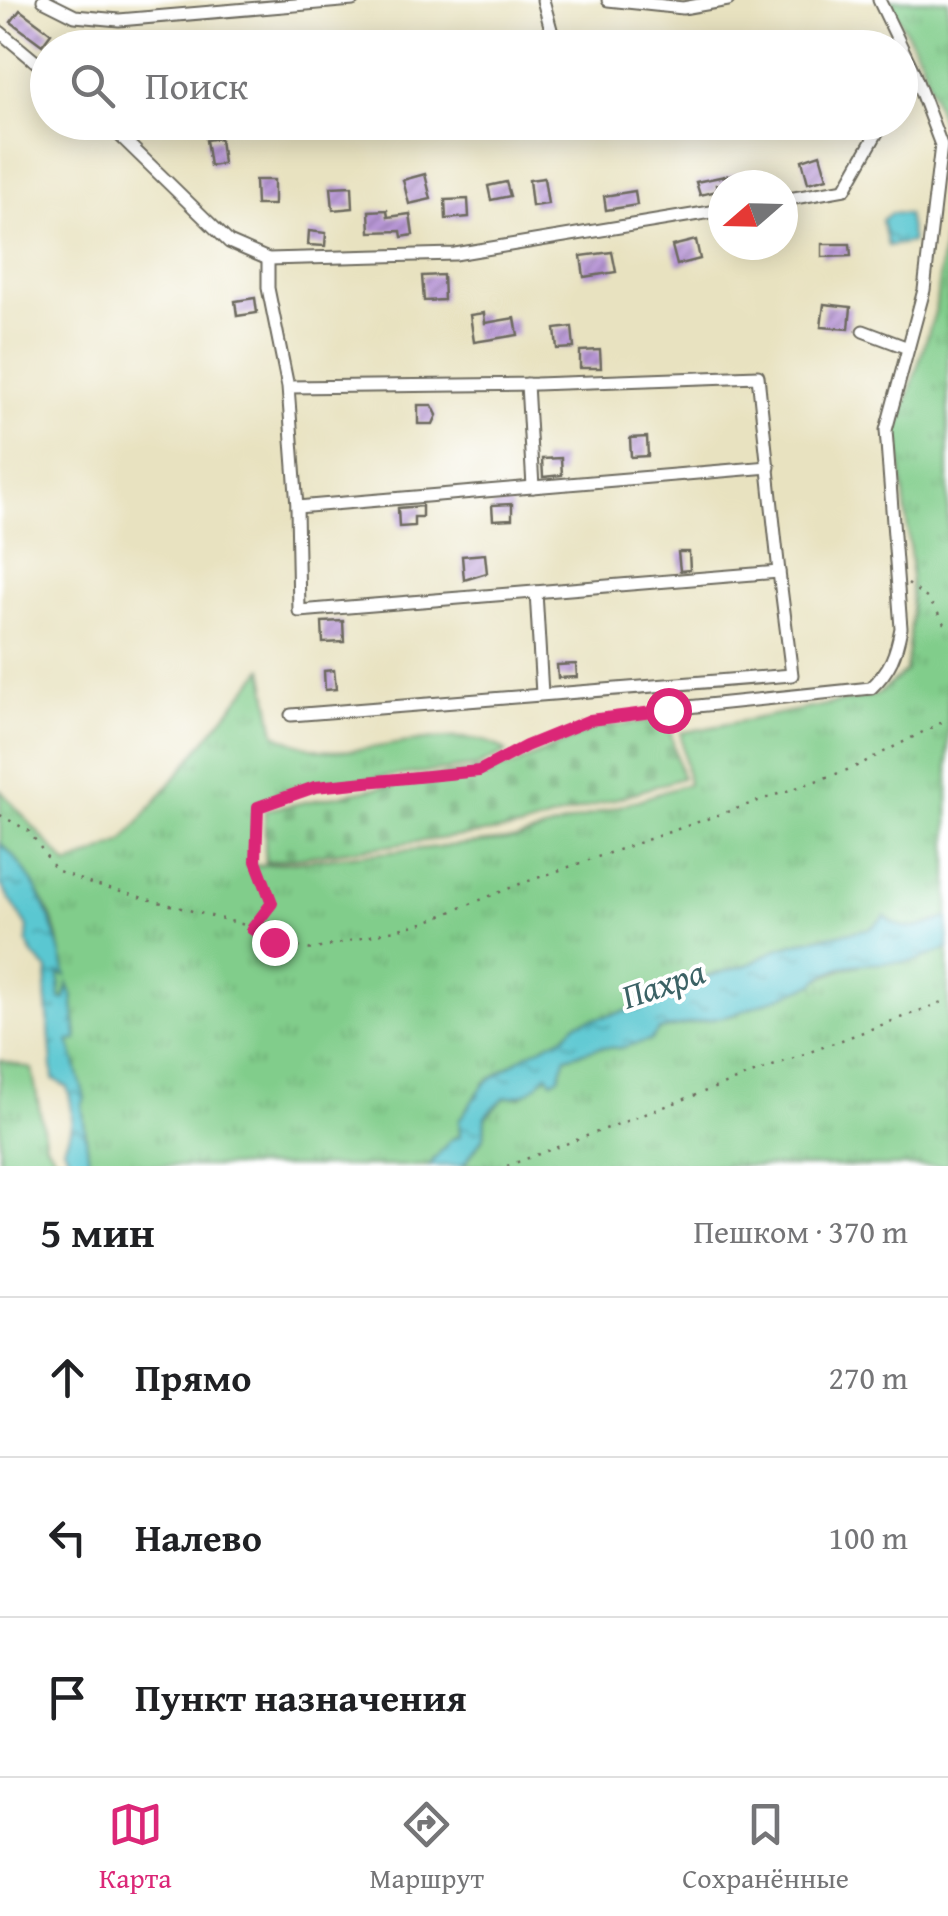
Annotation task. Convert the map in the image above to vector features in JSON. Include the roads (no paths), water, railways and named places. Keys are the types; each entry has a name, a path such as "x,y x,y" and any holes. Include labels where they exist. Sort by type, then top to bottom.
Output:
{"street":[{"path":"44,0 75,16 120,20 353,0"},
{"path":"543,0 551,30"},
{"path":"608,0 683,8 728,0"},
{"path":"879,0 893,30"},
{"path":"0,32 30,57"},
{"path":"668,710 870,688 887,673 895,659 902,628 886,430 924,290 941,145 918,84"},
{"path":"125,140 230,242 268,260 455,254 708,212"},
{"path":"798,197 845,189 874,140"},
{"path":"268,260 268,288 288,387 297,507 299,611 780,572"},
{"path":"863,331 908,348"},
{"path":"288,387 758,376 792,674 291,715"},
{"path":"527,384 532,487"},
{"path":"297,507 768,467"},
{"path":"536,592 542,694"}],"water":[{"path":"891,213 907,214 912,242 888,246 882,220"},
{"path":"0,843 35,886 57,939 66,976 59,973 60,999 65,999 68,984 77,1040 69,1041 85,1098 82,1105 89,1162 96,1166 72,1166 64,1147 72,1110 67,1087 53,1079 48,970 31,951 28,927 0,884"},
{"path":"885,916 908,928 948,917 948,949 908,962 846,966 814,984 732,1015 659,1030 650,1040 620,1048 601,1047 566,1057 559,1077 552,1081 547,1074 529,1092 505,1097 485,1116 484,1136 463,1166 429,1166 450,1140 460,1136 459,1120 485,1083 526,1055 564,1036 577,1023 647,1006 674,986 750,964 777,949 871,928"}],"water label":[{"name":"Пахра","path":"663,984"}]}
